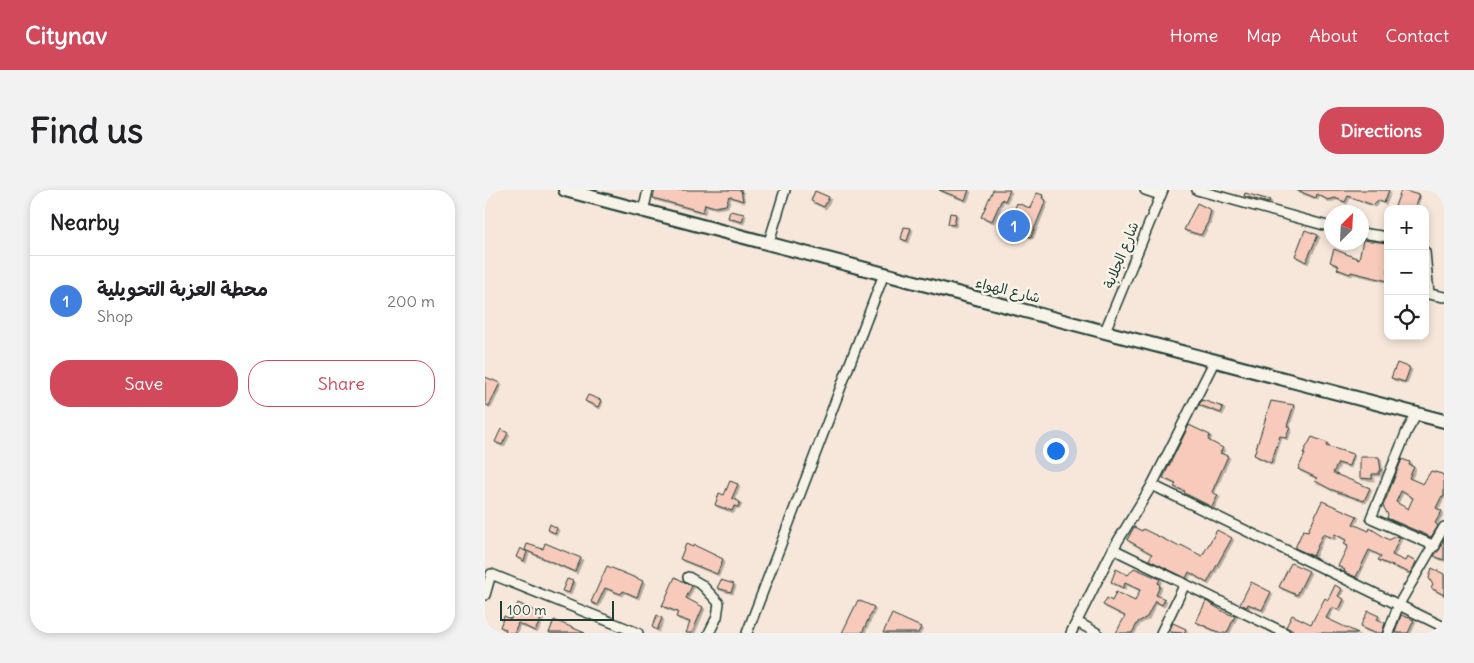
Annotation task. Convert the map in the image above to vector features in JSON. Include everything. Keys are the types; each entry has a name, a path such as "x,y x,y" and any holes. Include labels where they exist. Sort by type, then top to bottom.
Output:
{"street":[{"name":"شارع الهواء","path":"565,190 768,245 1105,331 1444,421"},
{"path":"643,212 648,190"},
{"path":"768,245 785,190"},
{"path":"1145,190 1161,192"},
{"path":"1197,190 1324,225"},
{"path":"1233,199 1237,190"},
{"name":"شارع الجلابة","path":"1105,331 1161,192"},
{"path":"1369,233 1384,236"},
{"path":"747,633 884,274"},
{"path":"1429,294 1444,297"},
{"path":"1071,633 1113,549 1152,485 1215,360"},
{"path":"1417,414 1407,431 1371,518 1435,546"},
{"path":"1152,485 1444,627"},
{"path":"1388,633 1399,604 1435,546 1444,527"},
{"path":"1113,549 1285,633"},
{"path":"485,595 491,574 638,633"},
{"path":"688,577 702,585 719,603 717,617 709,633"},
{"path":"1161,633 1185,584"},
{"path":"1077,622 1097,633"}],"building":[{"path":"655,190 741,190 743,201 729,196 726,205 715,207 705,204 703,212 653,198"},
{"path":"939,190 969,190 965,200"},
{"path":"993,190 1010,190 1005,201 1002,199 992,221 981,217"},
{"path":"1296,190 1389,190 1384,203 1378,200 1373,205 1348,196 1345,202 1335,198 1328,200 1317,194 1316,198"},
{"path":"1401,190 1419,195 1415,205 1395,205"},
{"path":"815,191 829,197 824,207 811,201"},
{"path":"1037,193 1043,195 1042,198 1046,200 1031,237 1020,233 1027,216 1014,211 1017,203 1030,208"},
{"path":"1245,193 1270,200 1269,203 1244,196"},
{"path":"1197,203 1211,210 1208,222 1201,235 1184,230"},
{"path":"730,211 744,214 742,222 728,218"},
{"path":"950,213 956,214 954,225 948,224"},
{"path":"904,227 911,228 907,241 901,239"},
{"path":"1305,230 1318,235 1306,262 1295,256"},
{"path":"1369,241 1384,243 1384,280 1351,272 1350,274 1337,269 1339,266 1330,262 1334,250 1359,259 1361,250 1369,250"},
{"path":"1397,363 1410,368 1405,382 1391,378"},
{"path":"485,377 500,383 489,406 485,404"},
{"path":"588,395 601,400 598,407 585,401"},
{"path":"1202,400 1223,407 1221,413 1199,405"},
{"path":"1271,401 1294,405 1287,426 1290,427 1286,438 1280,436 1271,463 1254,455"},
{"path":"1189,425 1210,435 1208,440 1223,448 1220,453 1228,456 1212,492 1218,495 1212,507 1184,493 1185,491 1174,487 1176,484 1163,478"},
{"path":"501,429 508,433 502,445 495,442"},
{"path":"1312,437 1328,443 1326,446 1353,454 1349,466 1338,463 1333,473 1370,488 1364,501 1330,489 1315,481 1317,478 1298,469 1305,454 1303,453"},
{"path":"1360,457 1379,457 1381,471 1379,471 1379,474 1372,474 1372,479 1360,478"},
{"path":"1402,459 1410,462 1409,465 1414,467 1409,478 1423,484 1431,471 1442,474 1444,477 1444,497 1442,496 1436,508 1442,511 1435,523 1438,526 1431,537 1387,518 1388,515 1383,506","holes":["1401,491 1413,498 1408,509 1396,502"]},
{"path":"730,481 738,484 732,498 740,502 738,507 734,506 732,511 715,505 719,493 724,495"},
{"path":"1322,501 1357,516 1353,524 1369,531 1370,528 1389,540 1397,536 1400,537 1392,555 1405,561 1407,557 1416,562 1410,573 1378,560 1381,556 1369,550 1356,577 1344,572 1345,570 1338,566 1348,546 1344,544 1346,540 1335,534 1333,538 1323,534 1313,556 1295,548 1303,530 1308,531"},
{"path":"550,524 557,528 555,533 548,530"},
{"path":"1134,527 1142,531 1143,529 1180,547 1181,545 1202,556 1217,530 1232,538 1207,583 1189,572 1186,578 1149,560 1152,554 1127,540"},
{"path":"1444,539 1444,560 1434,556 1440,549"},
{"path":"545,543 581,558 575,572 525,550 527,544 543,549"},
{"path":"686,544 693,547 694,545 723,559 717,574 680,559"},
{"path":"520,548 527,552 524,561 516,557"},
{"path":"1291,563 1309,571 1297,595 1279,587"},
{"path":"607,566 643,581 637,597 623,591 621,594 605,588 597,605 591,602"},
{"path":"1134,568 1160,579 1158,583 1160,586 1156,595 1165,599 1162,605 1155,601 1147,617 1138,622 1132,633 1116,633 1125,616 1103,605 1107,598 1112,601 1116,592 1135,601 1140,590 1125,583 1123,588 1111,582 1116,569 1128,575"},
{"path":"1432,568 1444,574 1444,595 1431,588 1433,585 1429,578"},
{"path":"675,577 692,586 686,598 703,607 692,633 686,633 690,622 676,617 678,612 662,606"},
{"path":"567,579 573,581 569,593 562,591"},
{"path":"721,580 734,584 731,592 717,588"},
{"path":"1251,582 1271,592 1262,610 1248,604 1247,607 1240,604"},
{"path":"1335,585 1342,589 1338,596 1344,599 1339,610 1332,607 1326,618 1358,633 1297,633 1286,627 1292,615 1311,624 1325,598 1328,600"},
{"path":"858,600 874,607 862,633 842,633"},
{"path":"1206,601 1235,616 1227,633 1220,633 1196,622"},
{"path":"518,603 543,615 535,631 518,623 514,633 505,633 506,629 500,627 504,616 511,619"},
{"path":"1368,611 1379,616 1377,619 1385,623 1382,633 1374,633 1360,627"},
{"path":"892,614 921,627 918,633 883,633"},
{"path":"657,615 662,618 657,630 652,627"},
{"path":"1401,615 1414,620 1408,633 1395,633"},
{"path":"554,620 566,625 585,633 549,633"},
{"path":"1173,623 1186,629 1184,633 1169,632"}],"place":[{"name":"محطة العزبة التحويلية","path":"1014,226"}]}
